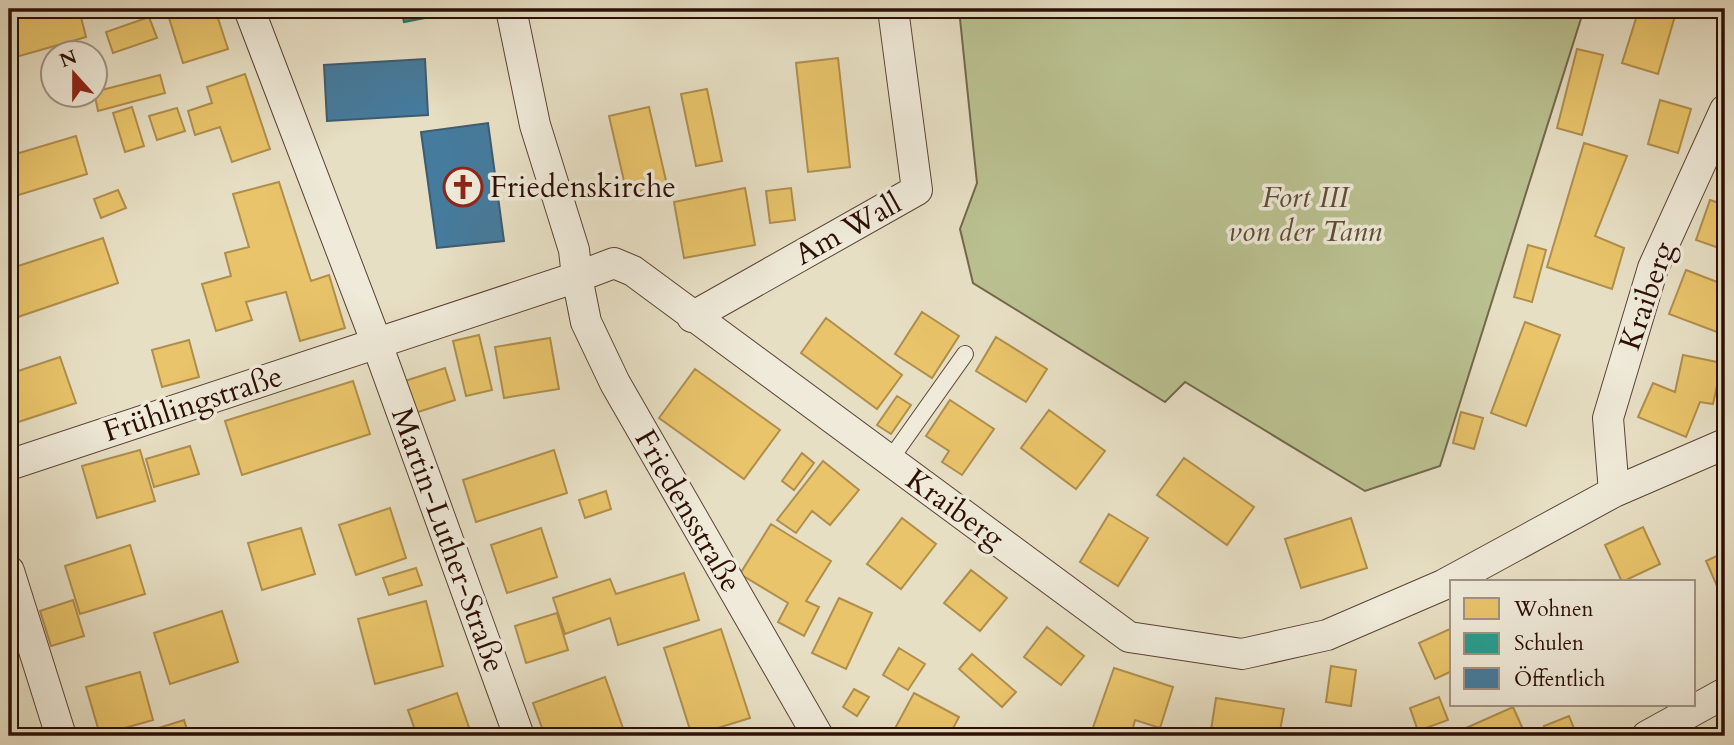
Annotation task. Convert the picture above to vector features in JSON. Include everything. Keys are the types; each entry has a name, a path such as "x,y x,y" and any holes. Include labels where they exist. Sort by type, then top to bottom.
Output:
{"street":[{"name":"Martin-Luther-Straße","path":"248,9 377,344 519,736"},
{"path":"377,344 577,277 574,250 535,125 511,9"},
{"name":"Am Wall","path":"692,317 917,190 893,9"},
{"name":"Kraiberg","path":"1614,492 1608,418 1653,268 1725,110"},
{"name":"Kraiberg","path":"577,277 614,263 632,271 1129,637 1242,654 1327,635 1450,580"},
{"name":"Friedensstraße","path":"577,277 586,322 615,383 818,736"},
{"name":"Frühlingstraße","path":"9,465 377,344"},
{"name":"Kraiberg","path":"1451,580 1614,492 1725,443"},
{"path":"9,571 61,736"},
{"path":"1647,736 1677,729 1725,693"}],"lane":[{"path":"889,461 965,354"}],"green space":[{"name":"Fort III von der Tann","path":"959,9 1584,9 1440,466 1365,491 1185,382 1165,402 973,283 960,229 977,183"}],"building: Wohnen":[{"path":"9,9 79,9 86,37 38,38 38,51 9,59"},
{"path":"198,9 215,9 228,49 183,63 169,18"},
{"path":"1639,9 1677,9 1658,74 1622,63"},
{"path":"149,17 157,38 113,53 106,32"},
{"path":"1577,49 1603,55 1582,135 1557,128"},
{"path":"838,58 850,167 808,172 796,63"},
{"path":"245,74 270,149 232,162 220,127 195,135 188,111 212,103 207,87"},
{"path":"160,75 165,93 98,111 97,108 108,108 108,88"},
{"path":"707,89 722,161 696,166 681,94"},
{"path":"1660,100 1691,109 1678,153 1648,144"},
{"path":"132,107 144,146 125,152 113,113"},
{"path":"649,107 667,185 627,194 609,116"},
{"path":"177,108 185,131 157,140 149,116"},
{"path":"76,136 87,174 9,198 9,156"},
{"path":"1584,143 1627,156 1595,236 1624,248 1612,289 1547,267"},
{"path":"279,182 311,281 329,275 345,328 300,341 286,292 246,302 252,320 216,331 202,284 231,276 225,253 249,247 233,194"},
{"path":"745,188 755,245 684,258 674,202"},
{"path":"791,188 795,220 770,223 766,191"},
{"path":"118,190 126,208 101,218 94,199"},
{"path":"1710,200 1725,205 1725,231 1719,248 1696,240"},
{"path":"103,238 118,283 9,320 9,269"},
{"path":"1528,245 1546,250 1532,302 1514,297"},
{"path":"1686,270 1725,285 1725,335 1669,314"},
{"path":"922,312 959,336 932,378 895,354"},
{"path":"826,318 902,375 877,409 801,353"},
{"path":"1525,322 1560,335 1526,426 1491,413"},
{"path":"479,335 492,390 466,396 453,341"},
{"path":"996,337 1047,369 1026,402 976,371"},
{"path":"550,338 559,389 504,398 495,347"},
{"path":"189,340 199,377 162,387 152,350"},
{"path":"1683,355 1722,363 1713,404 1700,402 1686,437 1638,417 1653,383 1675,392"},
{"path":"60,357 76,403 9,425 9,374"},
{"path":"445,368 455,400 412,414 402,382"},
{"path":"695,369 780,430 744,479 659,418"},
{"path":"353,381 370,434 242,475 225,421"},
{"path":"897,396 911,405 891,434 877,425"},
{"path":"950,400 994,429 962,475 942,462 949,451 926,436"},
{"path":"1049,410 1105,451 1076,489 1021,448"},
{"path":"1461,412 1483,418 1474,449 1453,443"},
{"path":"190,446 199,474 154,487 146,459"},
{"path":"140,450 155,501 97,518 82,466"},
{"path":"554,450 567,493 476,522 463,480"},
{"path":"802,453 814,463 794,490 782,481"},
{"path":"1184,458 1254,507 1227,545 1157,495"},
{"path":"823,461 859,490 830,525 812,511 796,533 777,520"},
{"path":"606,491 611,509 585,518 579,500"},
{"path":"390,508 406,558 356,575 339,525"},
{"path":"1109,514 1148,538 1118,586 1080,562"},
{"path":"902,518 936,544 901,589 867,564"},
{"path":"1351,518 1367,568 1301,588 1285,539"},
{"path":"771,524 831,561 806,601 819,607 804,636 778,622 788,603 740,574"},
{"path":"1643,527 1660,564 1621,580 1605,545"},
{"path":"301,528 315,574 262,590 248,543"},
{"path":"541,528 557,577 507,593 491,545"},
{"path":"130,545 145,594 80,614 65,566"},
{"path":"1725,552 1725,604 1706,561"},
{"path":"416,568 422,585 389,595 383,578"},
{"path":"971,570 1007,598 980,631 944,603"},
{"path":"684,573 699,620 618,645 610,618 565,634 553,598 610,579 616,594"},
{"path":"839,598 872,613 846,669 812,653"},
{"path":"73,600 84,636 51,646 40,611"},
{"path":"426,601 443,666 375,684 358,619"},
{"path":"222,611 238,662 170,684 154,633"},
{"path":"557,613 568,650 526,663 515,626"},
{"path":"1047,627 1084,656 1061,685 1024,657"},
{"path":"721,629 750,718 692,736 664,648"},
{"path":"1450,629 1450,672 1435,679 1419,643"},
{"path":"899,648 925,664 908,690 883,675"},
{"path":"972,654 1016,692 1002,707 959,669"},
{"path":"1331,666 1356,670 1351,706 1326,702"},
{"path":"1114,668 1173,687 1160,728 1135,720 1131,736 1090,736"},
{"path":"140,672 153,720 100,735 86,687"},
{"path":"605,677 624,731 609,736 545,736 533,703"},
{"path":"854,689 869,697 857,716 843,707"},
{"path":"457,693 472,736 406,736 416,733 408,710"},
{"path":"914,693 959,717 949,736 892,734"},
{"path":"1439,697 1448,720 1418,731 1410,708"},
{"path":"1216,698 1284,709 1279,736 1210,736"},
{"path":"1513,707 1526,736 1448,736"},
{"path":"1569,716 1577,736 1549,736 1544,726"},
{"path":"184,720 189,736 133,736"}],"building: Schulen":[{"path":"401,9 455,9 456,12 404,22"}],"building: Öffentlich":[{"path":"425,59 428,115 327,121 324,65"},
{"name":"Friedenskirche","path":"488,123 504,241 437,248 421,132"}],"place":[{"name":"Friedenskirche","path":"463,187"}]}
